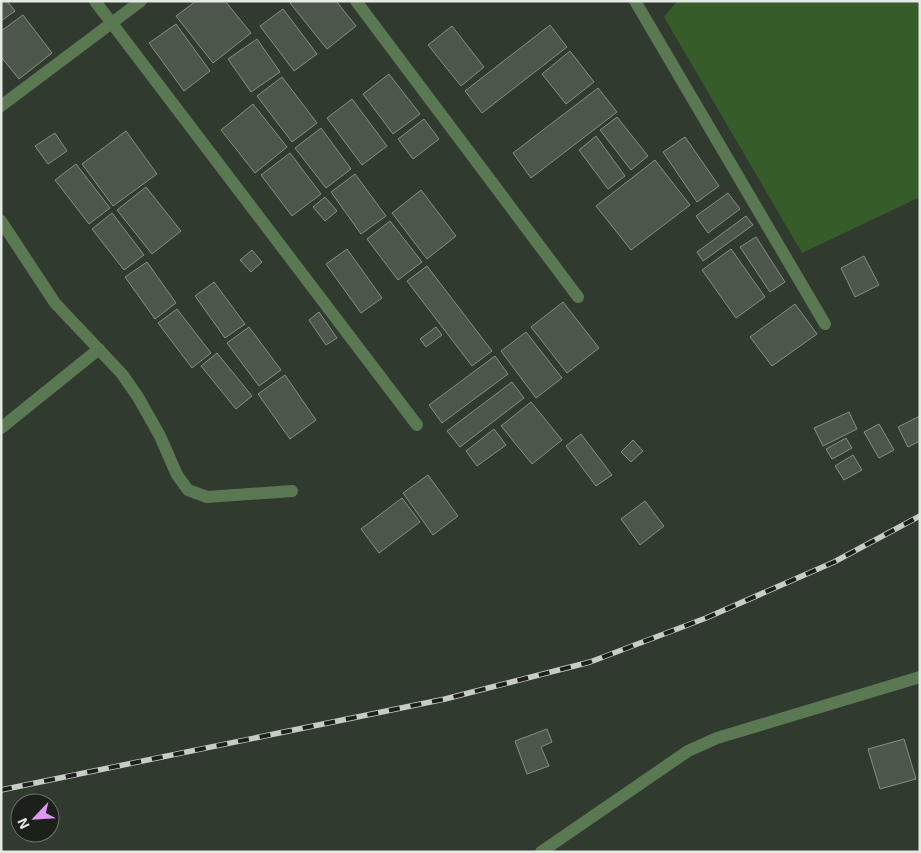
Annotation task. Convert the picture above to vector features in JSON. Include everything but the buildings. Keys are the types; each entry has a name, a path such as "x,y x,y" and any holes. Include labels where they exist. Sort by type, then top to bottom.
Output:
{"street":[{"path":"95,1 417,425"},
{"path":"1,106 141,1"},
{"path":"356,1 578,297"},
{"path":"635,1 825,324"},
{"path":"1,221 54,302 122,374 160,436 177,475 188,490 207,497 292,491"},
{"path":"1,428 99,349"},
{"path":"541,852 688,751 717,738 920,677"}],"green space":[{"path":"677,1 920,1 920,197 802,253 664,17"}],"railway":[{"path":"1,790 445,699 590,662 706,618 834,562 920,516"}]}
